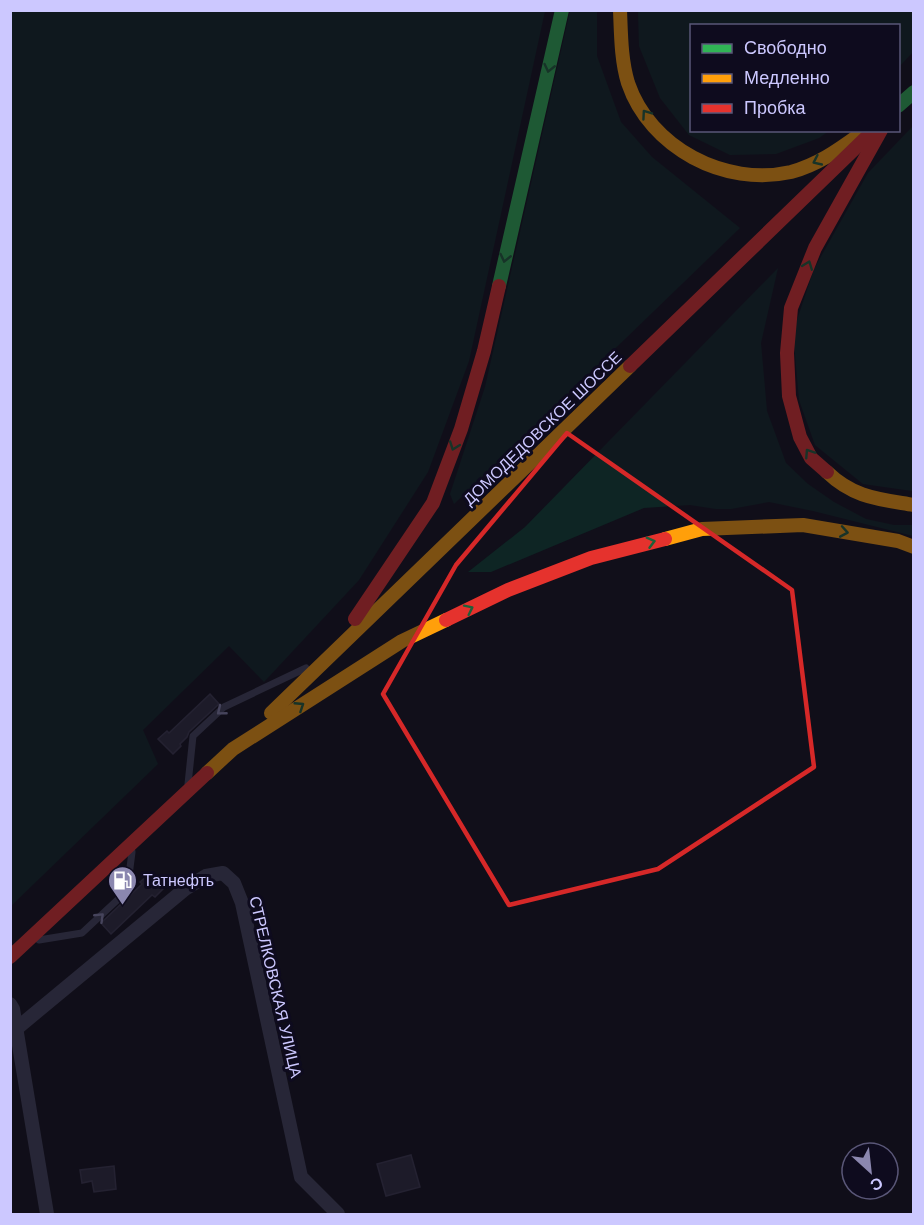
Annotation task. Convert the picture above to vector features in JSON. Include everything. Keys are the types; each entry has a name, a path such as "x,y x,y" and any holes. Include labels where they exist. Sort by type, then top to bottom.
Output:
{"main road":[{"path":"330,657 433,503 461,429 484,351 562,10"},
{"path":"621,10 623,57 632,91 647,117 666,139 700,163 734,174 774,175 817,163 864,132"},
{"path":"900,104 914,92"},
{"name":"ДОМОДЕДОВСКОЕ ШОССЕ","path":"233,749 872,132"},
{"path":"880,132 815,248 791,308 788,353 789,396 800,437 811,458 835,480 860,495 914,505"},
{"path":"10,957 233,749 402,641 508,590 591,558 702,529 803,525 898,541 914,547"}],"street":[{"name":"СТРЕЛКОВСКАЯ УЛИЦА","path":"16,1029 185,889 206,876 223,873 234,883 242,903 300,1177 338,1215"},
{"path":"10,1004 13,1009 47,1215"}],"lane":[{"path":"187,792 193,736 224,706 330,657"},
{"path":"28,942 82,933 127,891 133,843"}],"highlighted area":[{"path":"567,433 792,590 814,767 658,869 509,905 383,694 456,565"}],"green space":[{"path":"11,10 545,11 469,361 428,472 359,580 264,682 229,646 143,730 158,764 11,906"},
{"path":"570,11 597,11 597,56 621,122 652,157 740,228 454,504 450,494 485,387"},
{"path":"638,11 913,11 913,52 900,66 900,24 690,24 690,132 828,132 819,138 776,154 730,155 689,135 660,98 639,46"},
{"path":"913,126 912,491 863,484 815,445 799,400 793,332 814,269 868,173"},
{"path":"778,268 761,343 767,411 786,463 808,484 834,502 866,519 894,525 913,525 913,536 769,502 731,509 690,505 644,508 491,572 468,572 525,527"}],"building":[{"path":"210,694 219,704 189,732 173,754 158,739 167,731 169,733"},
{"path":"149,874 163,889 155,897 152,895 111,934 101,923 142,884 140,882"},
{"path":"411,1155 420,1187 386,1196 377,1164"},
{"path":"114,1166 116,1189 94,1192 92,1181 82,1183 80,1170"}],"traffic: fast":[{"path":"499,286 562,10"},
{"path":"900,104 914,92"}],"traffic: slow":[{"path":"620,10 624,65 628,83 639,106 653,126 672,144 693,157 716,168 741,174 766,175 791,172 835,152 859,135"},
{"path":"271,713 630,366"},
{"path":"827,472 837,481 857,492 878,499 914,505"},
{"path":"665,539 702,529 803,525 898,541 914,547"},
{"path":"207,773 233,749 402,641 446,620"}],"traffic: jam":[{"path":"630,366 872,132"},
{"path":"827,472 811,458 800,437 789,396 787,353 791,308 815,248 880,132"},
{"path":"355,619 433,503 461,429 484,351 499,286"},
{"path":"446,620 508,590 591,558 665,539"},
{"path":"10,957 207,773"}],"place":[{"name":"Татнефть","path":"122,906"}]}
